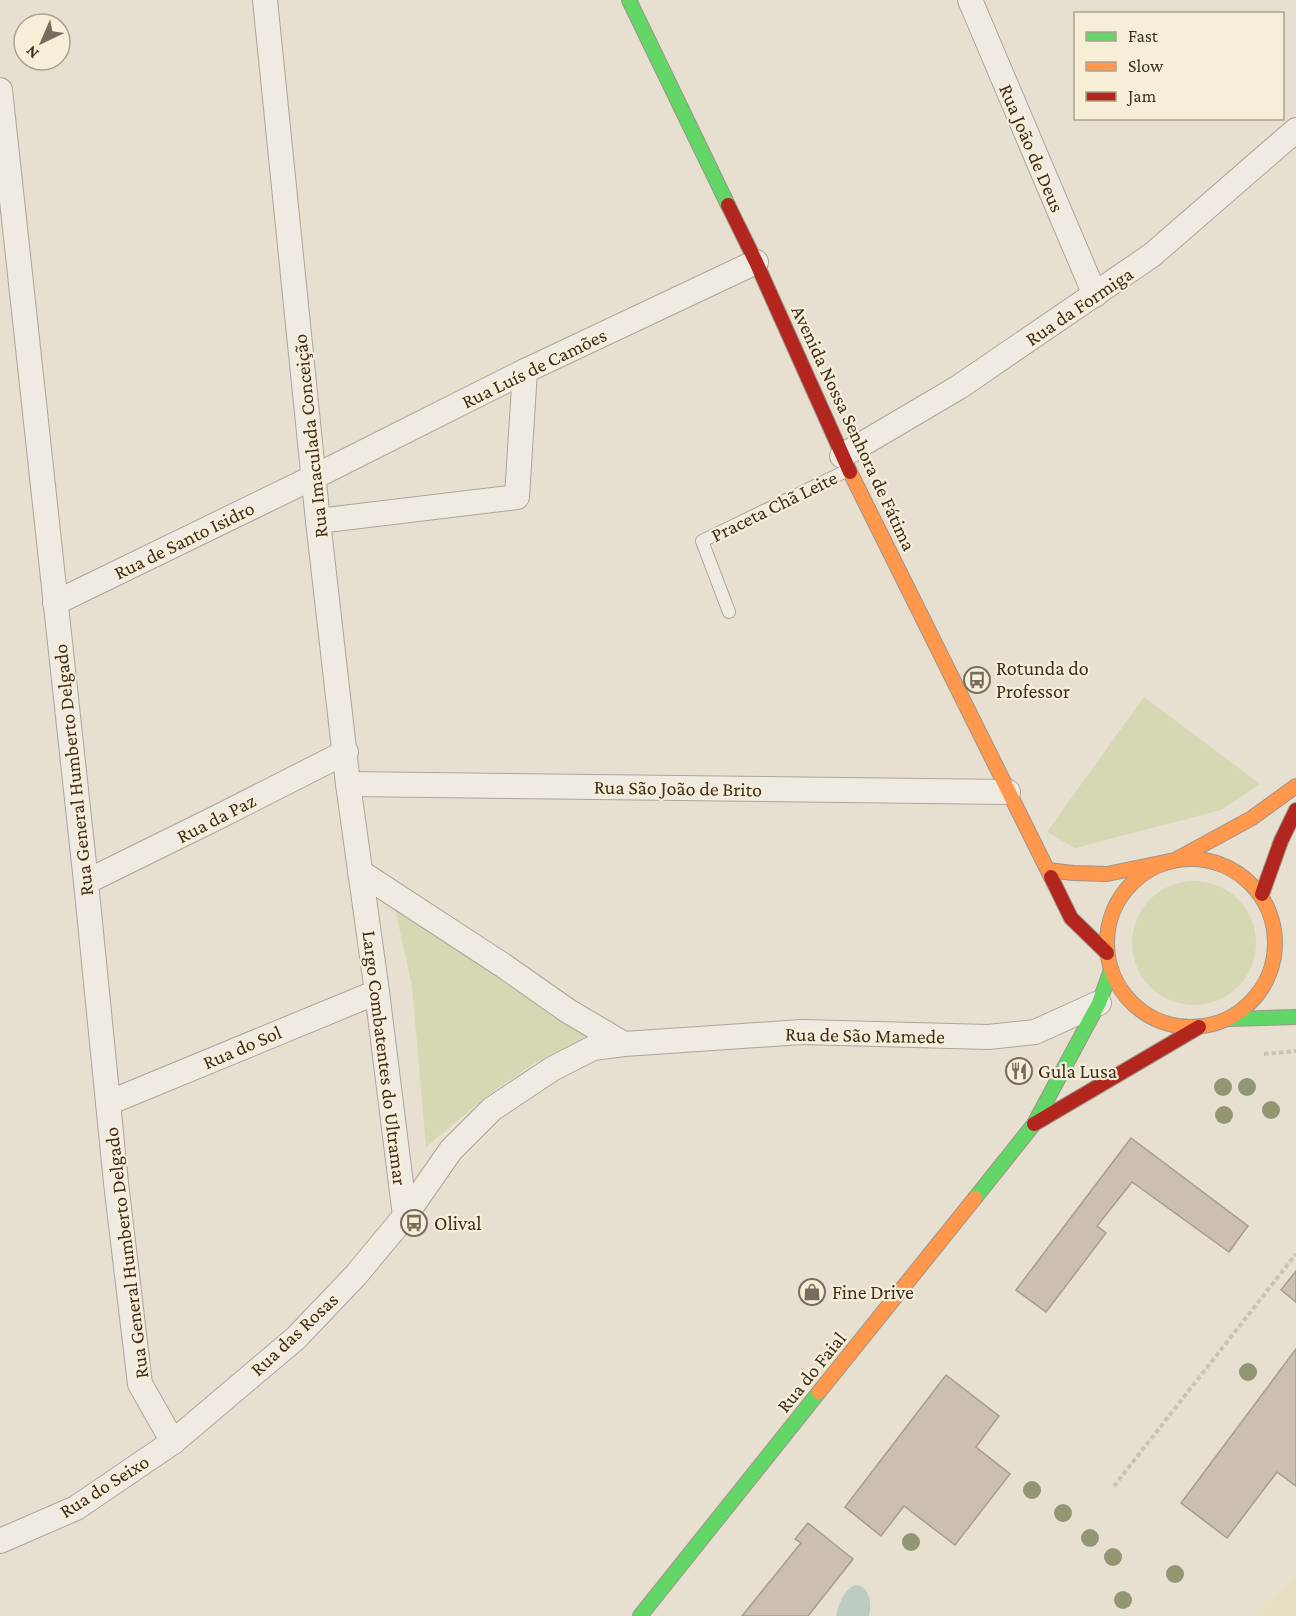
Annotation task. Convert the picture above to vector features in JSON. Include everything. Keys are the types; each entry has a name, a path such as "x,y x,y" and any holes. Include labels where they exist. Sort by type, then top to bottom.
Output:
{"main road":[{"name":"Avenida Nossa Senhora de Fátima","path":"629,0 756,262 846,463 1071,918 1107,953"},
{"path":"1048,870 1107,873 1174,860 1209,860 1242,875 1262,894 1274,931 1272,968 1258,994 1228,1018 1218,1023 1199,1027 1170,1025 1141,1011 1118,987 1111,970 1107,953 1108,922 1125,888 1142,873 1174,860 1252,819 1296,786"},
{"path":"1262,894 1281,841 1296,810"},
{"path":"1274,931 1289,942"},
{"path":"1034,1124 1099,1004 1111,970"},
{"path":"1228,1018 1296,1017"},
{"path":"1034,1124 1199,1027"},
{"name":"Rua do Faial","path":"640,1616 1034,1124"}],"street":[{"name":"Rua Imaculada Conceição","path":"265,0 318,521 360,872"},
{"name":"Rua João de Deus","path":"969,0 1095,295"},
{"name":"Rua General Humberto Delgado","path":"0,90 140,1384 173,1442"},
{"name":"Rua da Formiga","path":"846,463 1152,255 1296,130"},
{"name":"Rua Luís de Camões","path":"314,477 525,371 756,262"},
{"path":"318,521 517,497 525,371"},
{"name":"Rua de Santo Isidro","path":"55,603 314,477"},
{"name":"Rua da Paz","path":"86,882 346,752"},
{"name":"Rua São João de Brito","path":"348,784 1008,792"},
{"path":"360,872 504,966 568,1011 624,1044"},
{"name":"Largo Combatentes do Ultramar","path":"360,872 405,1216"},
{"name":"Rua do Sol","path":"108,1103 377,992"},
{"name":"Rua de São Mamede","path":"624,1044 802,1032 988,1037 1035,1032 1099,1004"},
{"name":"Largo Combatentes do Ultramar","path":"405,1216 451,1150 492,1109 552,1069 593,1048 624,1044"},
{"name":"Rua das Rosas","path":"173,1442 296,1338 356,1275 405,1216"},
{"name":"Rua do Seixo","path":"0,1541 76,1508 173,1442"}],"lane":[{"name":"Praceta Chã Leite","path":"729,612 702,541 846,463"}],"path":[{"path":"1264,1054 1296,1051"},
{"path":"1114,1486 1296,1254"}],"shaded area":[{"path":"1296,1574 1296,1616 1252,1616 1282,1588"},
{"path":"855,1585 864,1589 869,1596 869,1616 836,1616 840,1602"}],"green space":[{"path":"1144,697 1260,784 1221,810 1075,848 1047,832"},
{"path":"1194,881 1218,885 1238,899 1252,919 1256,943 1252,967 1238,987 1218,1001 1194,1005 1170,1001 1150,987 1136,967 1132,943 1136,919 1150,899 1170,885"},
{"path":"394,904 589,1037 538,1061 491,1093 426,1147 412,986"}],"building":[{"path":"1131,1138 1248,1226 1229,1252 1132,1182 1097,1226 1106,1233 1046,1312 1016,1290"},
{"path":"1296,1271 1296,1302 1281,1290"},
{"path":"1296,1349 1296,1486 1277,1472 1227,1538 1181,1503"},
{"path":"946,1375 999,1416 976,1447 1010,1474 955,1545 904,1506 881,1536 845,1507"},
{"path":"808,1523 853,1559 808,1616 742,1616 801,1543 795,1539"}],"traffic: fast":[{"path":"629,0 728,205"},
{"path":"975,1198 1034,1124 1099,1003 1111,970"},
{"path":"1228,1019 1296,1017"},
{"path":"640,1616 819,1392"}],"traffic: slow":[{"path":"850,472 1051,877"},
{"path":"1048,870 1107,874 1175,860 1252,818 1296,786"},
{"path":"1191,859 1223,866 1238,873 1250,884 1261,896 1268,911 1275,943 1268,975 1261,990 1250,1002 1238,1013 1223,1020 1191,1027 1159,1020 1144,1013 1132,1002 1121,990 1114,975 1107,943 1114,911 1121,896 1132,884 1144,873 1159,866 1191,859"},
{"path":"819,1392 975,1198"}],"traffic: jam":[{"path":"728,205 850,472"},
{"path":"1262,894 1281,841 1296,810"},
{"path":"1051,877 1071,918 1107,953"},
{"path":"1034,1124 1199,1027"}],"place":[{"name":"Rotunda do Professor","path":"977,680"},
{"name":"Gula Lusa","path":"1019,1071"},
{"name":"Olival","path":"414,1223"},
{"name":"Fine Drive","path":"812,1292"}]}
